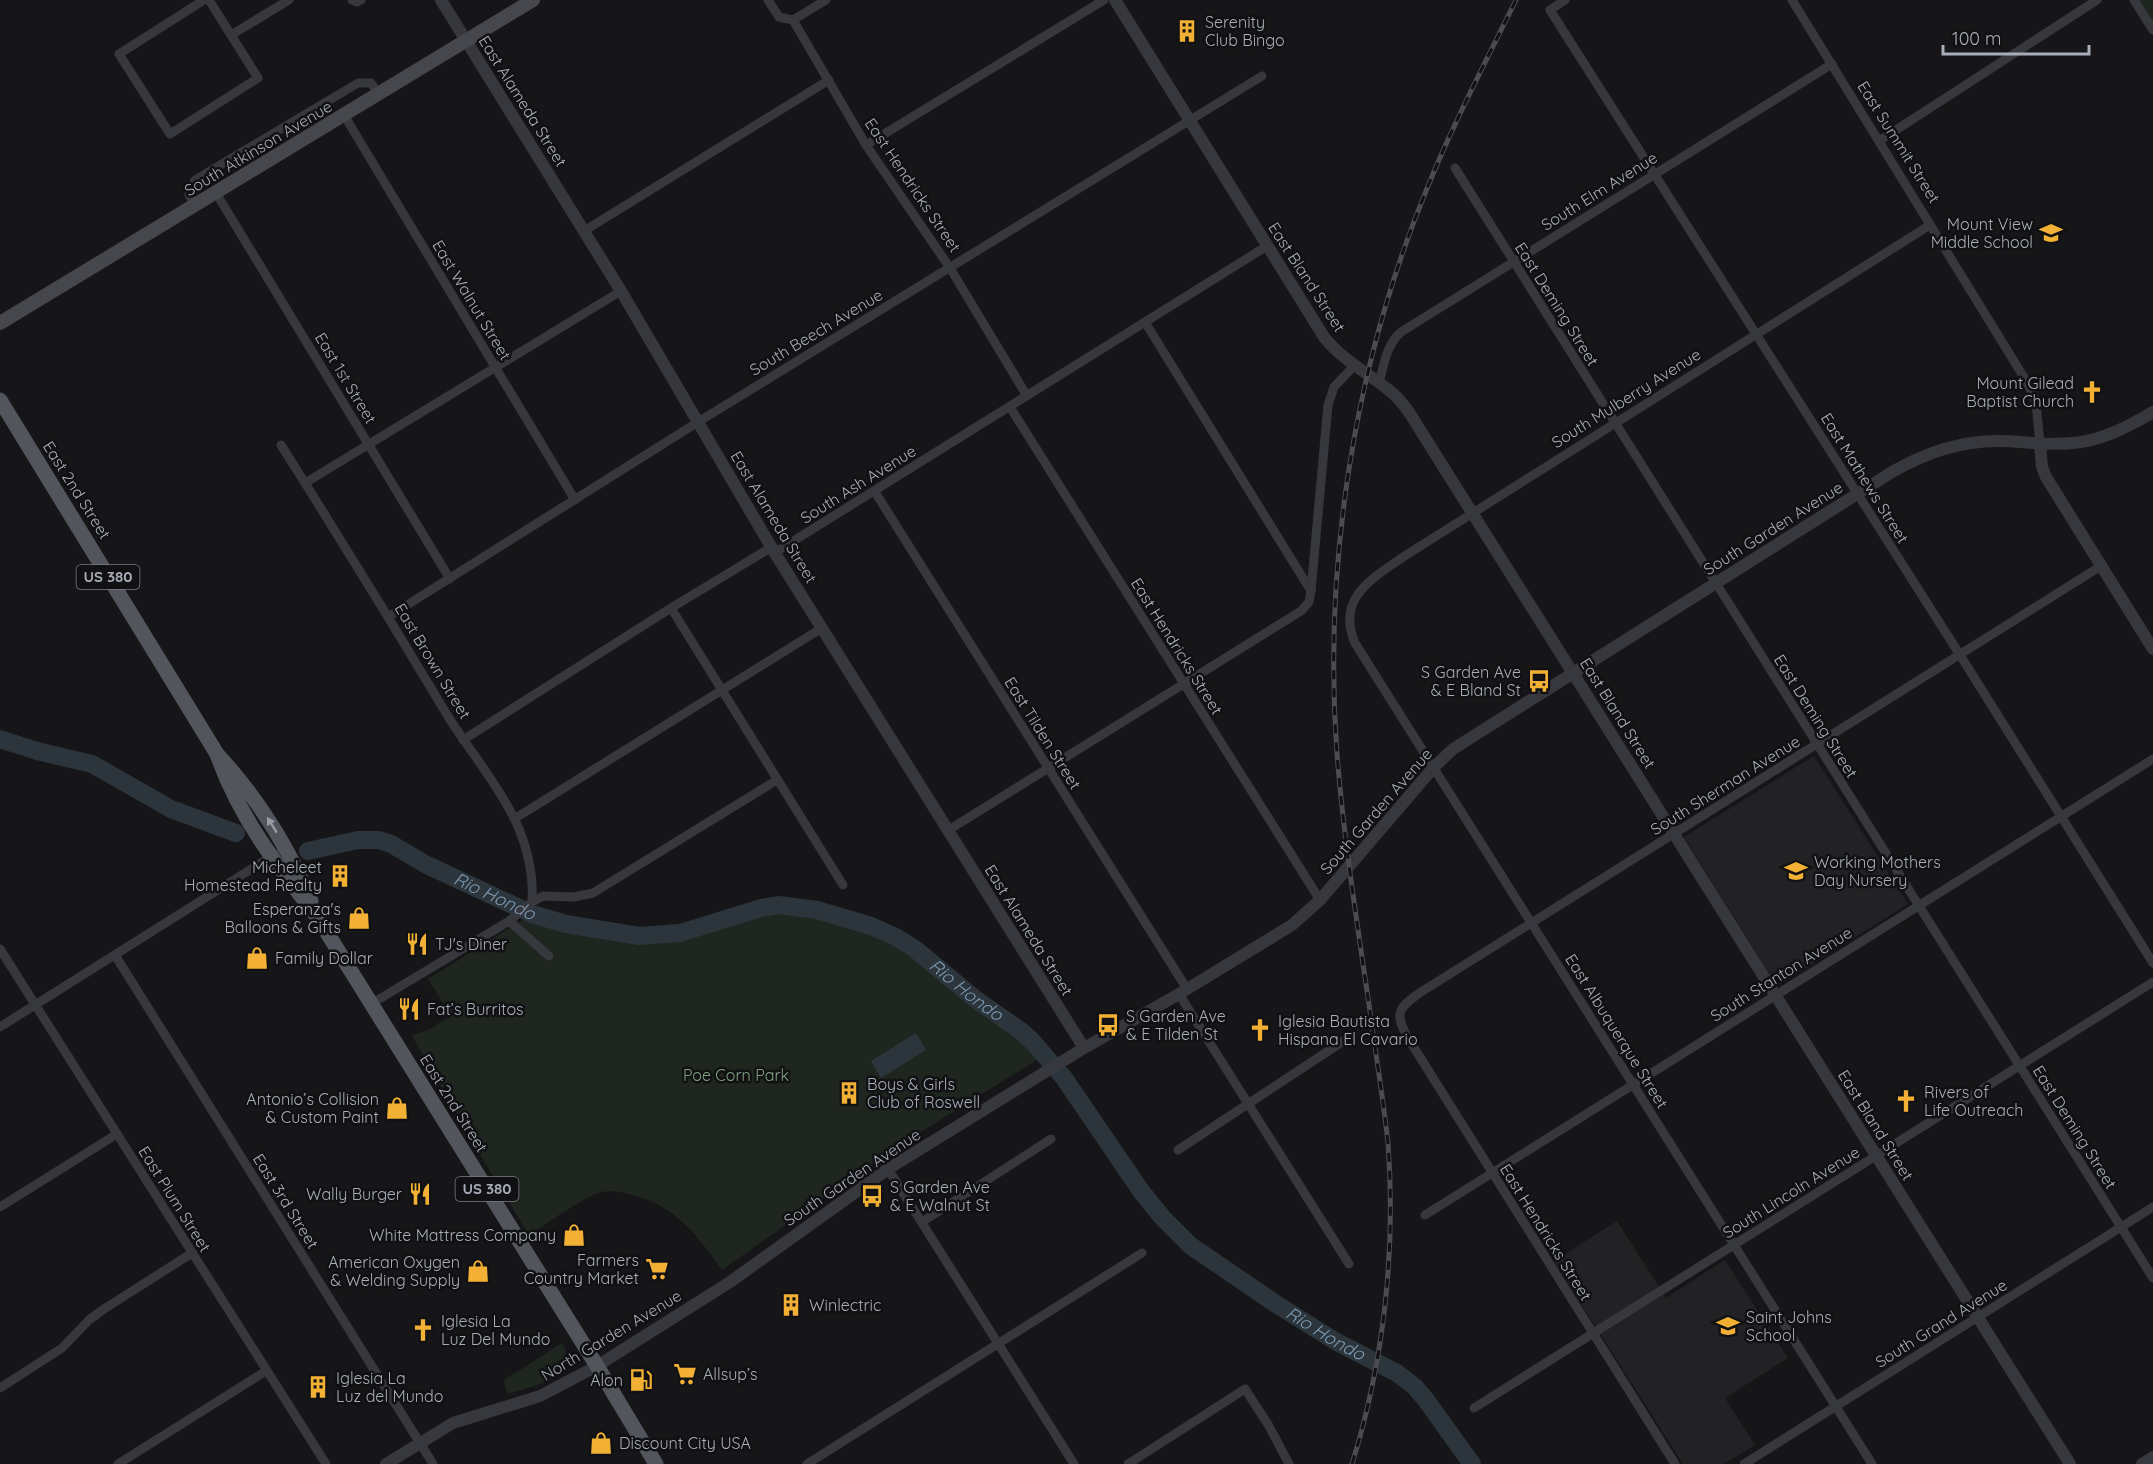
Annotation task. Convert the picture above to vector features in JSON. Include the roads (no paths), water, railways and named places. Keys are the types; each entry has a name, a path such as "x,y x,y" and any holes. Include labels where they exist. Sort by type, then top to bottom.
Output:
{"main road":[{"name":"South Atkinson Avenue","path":"0,323 533,0"},
{"name":"East 2nd Street","path":"0,400 217,754 233,794 270,857 316,915 656,1464"},
{"name":"East 2nd Street","path":"217,754 246,786 285,847 316,915"}],"street":[{"path":"207,0 258,78 170,134 119,54 207,0"},
{"path":"231,35 288,0"},
{"path":"352,0 357,2 361,0"},
{"name":"East Alameda Street","path":"441,0 621,291 773,550 1084,1048"},
{"name":"East Hendricks Street","path":"768,0 778,17 793,20 866,145 950,268 1027,396"},
{"path":"793,20 826,0"},
{"path":"866,145 1104,0"},
{"name":"East Bland Street","path":"1115,0 1324,336 1333,348 1394,394 1406,408 1676,834 2070,1464"},
{"name":"East Mathews Street","path":"1565,0 1550,10 2153,963"},
{"name":"East Summit Street","path":"1792,0 2028,384 2036,403 2042,467 2046,477 2153,649"},
{"path":"1878,141 2097,0"},
{"path":"2134,0 2153,30"},
{"name":"South Elm Avenue","path":"1379,383 1389,348 1396,336 1832,64"},
{"name":"South Beech Avenue","path":"388,617 698,422 1262,76"},
{"path":"584,231 829,80"},
{"path":"195,205 189,195 195,180 358,83 371,83 378,94"},
{"name":"East Walnut Street","path":"344,115 575,500"},
{"name":"East Deming Street","path":"1455,168 2153,1278"},
{"name":"East 1st Street","path":"216,193 450,579"},
{"name":"South Mulberry Avenue","path":"1351,609 1357,594 1369,581 1473,512 1930,225"},
{"name":"South Ash Avenue","path":"463,740 767,550 779,550 874,492 1267,246"},
{"path":"305,483 621,291"},
{"path":"1145,322 1311,591"},
{"path":"947,831 1301,611 1309,602 1328,405 1334,387 1354,366"},
{"name":"East Hendricks Street","path":"1010,407 1320,900"},
{"name":"South Garden Avenue","path":"751,1267 888,1169 1084,1048 1183,992 1292,925 1320,900 1434,767 1462,743 1910,463 1947,448 1988,442 2072,443 2096,438 2130,425 2153,412"},
{"name":"East Brown Street","path":"281,445 463,740 501,795 514,819 525,849 532,883 531,903"},
{"name":"East Tilden Street","path":"874,492 1048,769 1248,1103 1349,1264"},
{"name":"South Sherman Avenue","path":"1399,1013 1402,1006 1421,992 2101,566"},
{"path":"671,608 843,885"},
{"name":"East Albuquerque Street","path":"1351,609 1350,628 1355,643 1872,1464"},
{"path":"514,819 822,628"},
{"name":"South Stanton Avenue","path":"1425,1215 2153,759"},
{"path":"371,1004 513,919 543,896 574,897 593,893 777,780"},
{"path":"0,1026 285,847"},
{"path":"513,919 549,956"},
{"name":"East Plum Street","path":"0,949 326,1464"},
{"name":"East 3rd Street","path":"114,955 433,1464"},
{"name":"South Lincoln Avenue","path":"1474,1408 2153,982"},
{"name":"East Hendricks Street","path":"1399,1013 1401,1025 1408,1038 1675,1464"},
{"path":"1178,1150 1348,1038"},
{"path":"0,1207 117,1134"},
{"path":"922,1222 1051,1139"},
{"path":"888,1169 1074,1464"},
{"name":"South Grand Avenue","path":"1744,1464 2153,1208"},
{"path":"0,1388 62,1348 93,1316 192,1253"},
{"path":"807,1464 1142,1253"},
{"name":"North Garden Avenue","path":"386,1464 444,1428 471,1416 540,1396 597,1366 751,1267"},
{"path":"118,1464 266,1371"},
{"path":"1128,1464 1245,1389 1269,1426 1289,1464"},
{"path":"2142,1464 2153,1457"}],"waterway":[{"name":"Rio Hondo","path":"0,739 37,751 92,764 171,809 236,833"},
{"name":"Rio Hondo","path":"308,851 358,840 379,840 532,914 566,924 639,936 680,933 778,905 817,910 871,926 896,937 915,949 974,998 1033,1042 1064,1078 1141,1191 1162,1217 1191,1246 1335,1341 1397,1373 1415,1387 1426,1400 1472,1464"}],"railway":[{"path":"1352,1464 1380,1345 1389,1264 1390,1183 1386,1123 1349,869 1337,754 1334,682 1335,611 1340,539 1349,467 1363,396 1380,326 1401,258 1447,143 1516,0"}],"place":[{"name":"Serenity Club Bingo","path":"1187,31"},
{"name":"Mount View Middle School","path":"2051,233"},
{"name":"Mount Gilead Baptist Church","path":"2092,392"},
{"name":"S Garden Ave & E Bland St","path":"1539,681"},
{"name":"Working Mothers Day Nursery","path":"1796,871"},
{"name":"Micheleet Homestead Realty","path":"340,876"},
{"name":"Esperanza's Balloons & Gifts","path":"359,918"},
{"name":"TJ's Diner","path":"417,944"},
{"name":"Family Dollar","path":"257,958"},
{"name":"Fat’s Burritos","path":"409,1009"},
{"name":"S Garden Ave & E Tilden St","path":"1108,1025"},
{"name":"Iglesia Bautista Hispana El Cavario","path":"1260,1030"},
{"name":"Boys & Girls Club of Roswell","path":"849,1093"},
{"name":"Rivers of Life Outreach","path":"1906,1101"},
{"name":"Antonio’s Collision & Custom Paint","path":"397,1108"},
{"name":"Wally Burger","path":"420,1194"},
{"name":"S Garden Ave & E Walnut St","path":"872,1196"},
{"name":"White Mattress Company","path":"574,1235"},
{"name":"Farmers Country Market","path":"657,1269"},
{"name":"American Oxygen & Welding Supply","path":"478,1271"},
{"name":"Winlectric","path":"791,1305"},
{"name":"Saint Johns School","path":"1728,1326"},
{"name":"Iglesia La Luz Del Mundo","path":"423,1330"},
{"name":"Allsup’s","path":"685,1374"},
{"name":"Alon","path":"641,1380"},
{"name":"Iglesia La Luz del Mundo","path":"318,1387"},
{"name":"Discount City USA","path":"601,1443"}],"park label":[{"name":"Poe Corn Park","path":"736,1075"}]}
